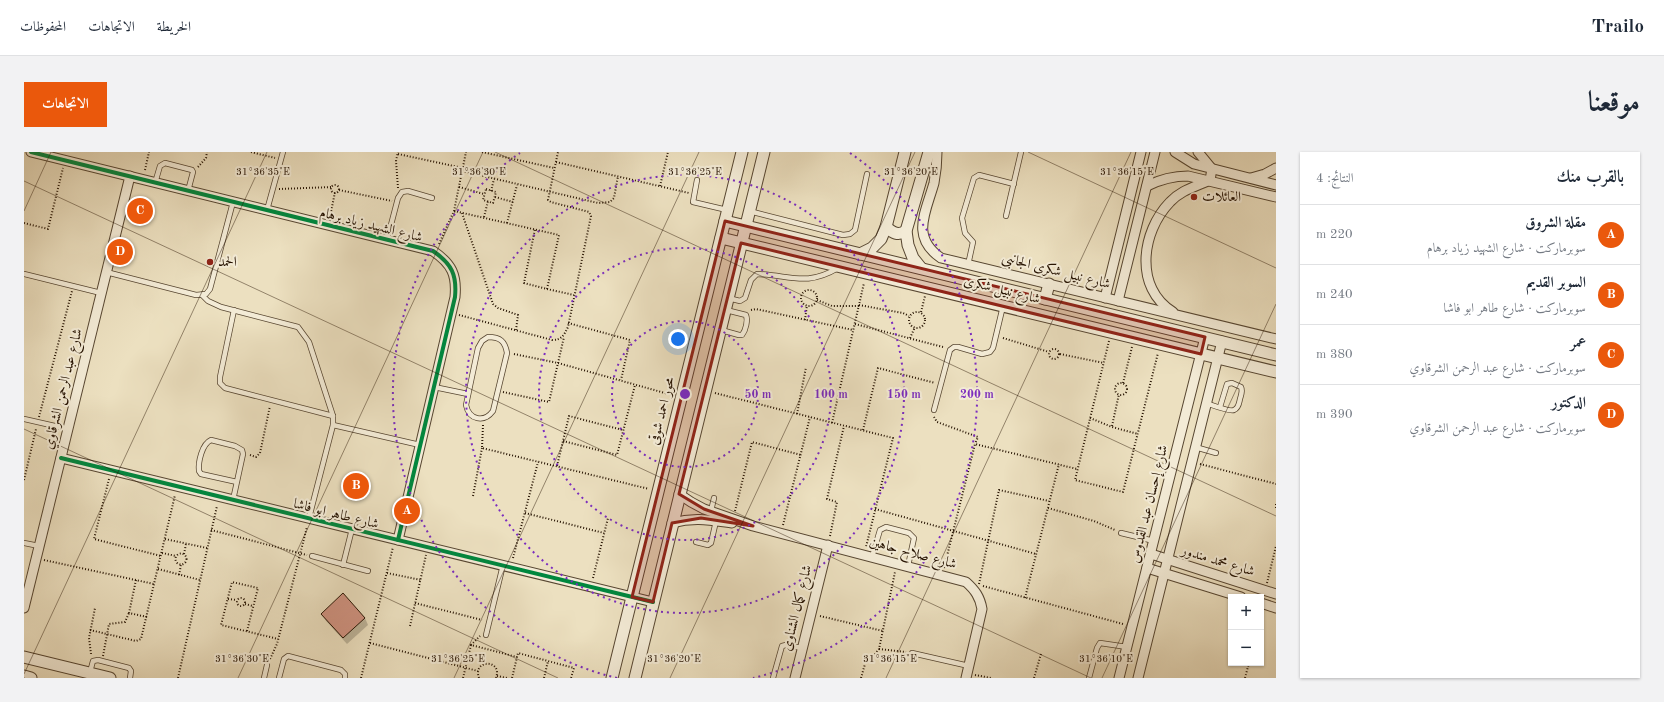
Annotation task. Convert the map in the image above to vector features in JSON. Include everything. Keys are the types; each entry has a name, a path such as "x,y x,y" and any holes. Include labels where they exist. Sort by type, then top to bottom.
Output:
{"street":[{"name":"شارع الشهيد زياد برهام","path":"31,152 434,251 445,259 453,270 456,284 455,297 396,540"},
{"name":"محور احمد شوقى","path":"612,678 742,152"},
{"path":"635,678 764,152"},
{"path":"860,254 872,248 881,239 886,227 906,152"},
{"path":"921,268 913,258 908,244 906,231 929,152"},
{"name":"شارع نبيل شكرى الجانبى","path":"937,152 934,181 922,227 923,236 930,249 941,258 1276,339"},
{"path":"1105,298 1141,152"},
{"path":"1118,301 1156,152"},
{"path":"1175,152 1194,164 1276,185"},
{"path":"1198,152 1212,168"},
{"path":"1210,180 1212,168"},
{"path":"1250,178 1265,174 1276,168"},
{"name":"شارع عبد الرحمن الشرقاوي","path":"24,608 130,176"},
{"path":"1147,186 1159,180 1174,176 1188,176 1210,180 1276,197"},
{"path":"1178,315 1161,303 1149,286 1146,273 1148,245 1157,219 1170,201 1188,188 1210,180"},
{"name":"شارع نبيل شكرى","path":"726,215 746,226 1276,354"},
{"path":"886,227 898,234 906,231"},
{"path":"1122,228 1136,231"},
{"name":"شارع نبيل شكرى","path":"721,238 1276,372"},
{"path":"820,262 824,245"},
{"path":"1045,298 1049,284"},
{"name":"شارع إحسان عبد القدوس","path":"1120,678 1205,337"},
{"path":"1138,678 1222,341"},
{"name":"شارع طاهر ابو فاشا","path":"61,458 653,602"},
{"name":"شارع صلاح جاهين","path":"679,494 691,502 711,511 753,526 942,574 966,582 974,589 980,598 982,609 968,673"},
{"name":"شارع صلاح جاهين","path":"672,523 686,519 701,518 753,526"},
{"name":"شارع كمال الشناوى","path":"794,678 828,546"},
{"name":"شارع محمد مندور","path":"1151,554 1276,594"},
{"name":"شارع محمد مندور","path":"1147,568 1231,594"},
{"path":"1264,604 1276,608"},
{"path":"24,657 110,678"},
{"path":"24,676 31,678"}],"lane":[{"path":"267,210 283,152"},
{"path":"1006,216 1022,152"},
{"path":"155,183 160,166 163,163 189,169 193,172 188,191"},
{"path":"750,211 847,235 855,230 867,174"},
{"path":"968,265 973,242 965,233 962,218 974,178 979,175 1014,184"},
{"path":"697,180 693,202 726,215"},
{"path":"387,240 399,195 402,192 432,198"},
{"path":"202,295 206,294 210,289 233,202"},
{"path":"728,298 740,301 745,298 751,280 757,274 799,280 828,274 841,266"},
{"path":"106,272 202,295 213,304 298,327 305,334 309,342 332,416 333,425 309,518"},
{"path":"24,274 101,293"},
{"path":"934,410 950,350 954,347 958,347 986,354 992,348 1003,306"},
{"path":"720,330 742,334 747,319 746,315 725,309"},
{"path":"234,310 220,383 225,388 332,416"},
{"path":"488,337 495,337 502,340 506,346 507,353 494,411 490,416 484,419 477,419 471,416 467,411 466,405 478,348 482,341 488,337"},
{"path":"1206,403 1220,407 1232,410 1236,408 1242,391 1241,387 1232,383 1227,384 1220,407"},
{"path":"434,387 468,394"},
{"path":"24,419 68,429"},
{"path":"333,425 420,445"},
{"path":"233,500 237,482 243,454 239,447 212,440 208,442 203,447 198,469 201,474 237,482"},
{"path":"1195,447 1216,453"},
{"path":"711,511 714,498"},
{"path":"696,542 708,545 711,543 716,521"},
{"path":"868,556 880,530 886,527 909,533 914,538 908,566"},
{"path":"343,564 352,529"},
{"path":"1122,533 1154,541"},
{"path":"24,543 39,546"},
{"path":"312,556 368,571"},
{"path":"486,635 507,566"},
{"path":"1089,678 1097,648 1100,643 1127,647"},
{"path":"773,678 782,646 786,644 802,648"},
{"path":"912,653 968,673"},
{"path":"279,678 284,659 288,656 341,670 345,674 345,678"},
{"path":"90,673 93,661 95,660 129,668 131,671 130,678"},
{"path":"264,678 267,665"}],"path":[{"path":"143,180 148,152"},
{"path":"193,172 206,158 207,152"},
{"path":"251,152 282,160"},
{"path":"434,251 440,244 454,211 466,152"},
{"path":"482,152 554,168"},
{"path":"498,391 549,402 591,216 589,212 551,202 548,198 558,152"},
{"path":"660,186 668,152"},
{"path":"399,195 396,177 396,161 398,153 517,185 598,203 610,202 614,198 618,176"},
{"path":"24,223 48,229 65,160"},
{"path":"556,162 694,194"},
{"path":"491,191 494,179"},
{"path":"273,189 332,187 337,185 339,190"},
{"path":"507,223 517,185"},
{"path":"328,225 335,192 332,190 332,187"},
{"path":"459,187 484,194"},
{"path":"486,189 491,191 496,192 493,203 483,200 486,189"},
{"path":"335,192 339,190 397,202"},
{"path":"495,197 512,202"},
{"path":"484,217 488,201"},
{"path":"454,211 559,235 547,289"},
{"path":"462,212 493,304 498,308 518,315 516,330"},
{"path":"535,229 524,283 574,295"},
{"path":"832,423 867,273"},
{"path":"24,480 73,286"},
{"path":"921,312 927,287"},
{"path":"806,290 815,291 818,297 817,300 813,305 807,305 804,304 801,298 802,295 806,290"},
{"path":"817,300 832,306 859,305 903,313 909,316"},
{"path":"804,320 807,305"},
{"path":"746,315 751,310 756,309 854,330"},
{"path":"909,316 916,311 921,312 925,317 924,323 921,327 915,328"},
{"path":"451,313 552,340 558,340 564,336"},
{"path":"909,316 909,322 915,328"},
{"path":"568,323 630,340 621,380"},
{"path":"855,324 950,350"},
{"path":"910,338 915,328"},
{"path":"1112,332 1075,480 1123,492 1160,344"},
{"path":"996,335 1049,352 1053,359 1058,358 1060,354"},
{"path":"1123,383 1135,338"},
{"path":"1049,352 1055,348 1060,354 1104,363"},
{"path":"507,353 558,363 681,397"},
{"path":"797,414 806,367"},
{"path":"863,430 878,368 940,385"},
{"path":"1119,394 1124,394 1127,389 1123,383"},
{"path":"1119,394 1115,391 1115,388 1118,384 1123,383"},
{"path":"563,441 617,455 635,384"},
{"path":"705,391 893,438 875,508 868,556"},
{"path":"1112,427 1119,394"},
{"path":"243,454 256,457 259,456 271,400"},
{"path":"934,410 935,420 937,422 978,436 942,574"},
{"path":"557,466 569,416 623,430"},
{"path":"781,534 810,417"},
{"path":"1090,418 1112,427 1138,434"},
{"path":"473,496 482,448 484,419"},
{"path":"828,546 837,502 827,499 844,426"},
{"path":"733,519 752,442 801,455"},
{"path":"975,444 1077,469"},
{"path":"482,448 658,492"},
{"path":"507,566 525,513 538,462"},
{"path":"1192,462 1276,484"},
{"path":"1025,598 1059,464"},
{"path":"112,471 94,539 161,556"},
{"path":"90,630 139,641 141,639 177,486"},
{"path":"979,585 999,490 1049,501"},
{"path":"178,678 219,497"},
{"path":"875,508 1036,554"},
{"path":"1048,508 1094,521 1122,533"},
{"path":"525,513 604,533"},
{"path":"267,665 278,639 309,518"},
{"path":"591,587 608,518"},
{"path":"212,530 312,556"},
{"path":"165,539 207,548"},
{"path":"362,678 396,540"},
{"path":"178,575 181,565 186,562 187,559 184,554 186,544"},
{"path":"1265,590 1276,546"},
{"path":"410,626 428,547"},
{"path":"162,553 176,556 181,553 184,554"},
{"path":"176,556 176,562 181,565"},
{"path":"36,558 154,584"},
{"path":"861,678 867,657 875,654 879,649 897,563"},
{"path":"158,569 200,580"},
{"path":"387,573 421,580"},
{"path":"102,661 109,624 125,622 129,613 136,580"},
{"path":"247,632 258,588 232,582 221,625 247,632 278,639"},
{"path":"966,582 1132,627"},
{"path":"228,599 237,600 242,597 245,604"},
{"path":"237,600 237,604 240,606 245,604 253,606"},
{"path":"416,603 489,622"},
{"path":"93,661 89,638 96,608"},
{"path":"129,613 146,617"},
{"path":"810,614 883,631"},
{"path":"463,678 471,645 476,639 486,635"},
{"path":"370,643 478,671"},
{"path":"471,645 517,656 518,653 574,668 571,678"},
{"path":"879,649 912,653"},
{"path":"1034,678 1041,654"},
{"path":"512,678 517,656"},
{"path":"544,678 548,661"},
{"path":"479,678 478,671 482,665 490,663 496,668 497,677 507,678"},
{"path":"1245,678 1248,666"},
{"path":"968,673 991,678"}],"highlighted area":[{"path":"725,221 1205,337 1201,354 741,243 679,494 704,509 753,526 701,518 672,523 653,602 632,597"}],"building":[{"path":"343,593 365,618 343,638 321,614"}],"cycle path":[{"path":"31,152 433,251 449,265 454,276 455,297 398,540"},
{"path":"61,458 653,602"}],"place":[{"name":"العائلات","path":"1194,197"},
{"name":"عمر","path":"140,211"},
{"name":"الدكتور","path":"120,252"},
{"name":"الحمد","path":"210,262"},
{"name":"السوبر القديم","path":"356,486"},
{"name":"مقلة الشروق","path":"407,511"}]}
